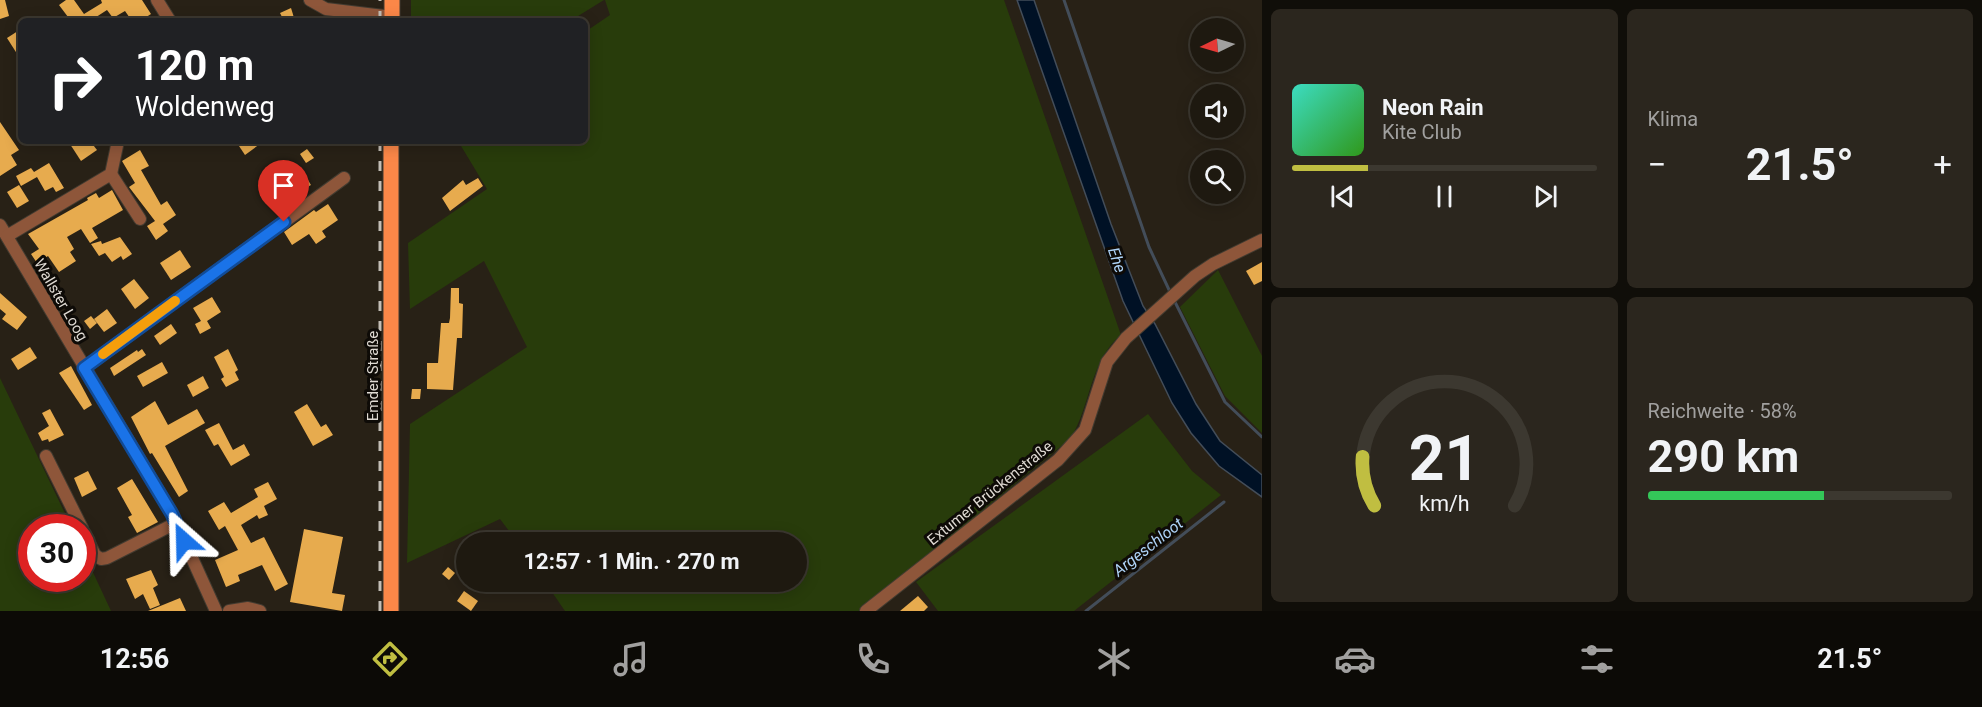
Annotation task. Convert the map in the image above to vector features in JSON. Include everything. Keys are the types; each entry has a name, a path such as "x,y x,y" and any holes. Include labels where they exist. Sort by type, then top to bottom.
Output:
{"main road":[{"path":"392,0 392,18"},
{"name":"Emder Straße","path":"391,144 391,611"}],"street":[{"path":"157,0 168,18"},
{"path":"310,0 326,9 385,18"},
{"path":"115,144 111,174 140,219"},
{"path":"3,230 111,174"},
{"path":"84,368 344,178"},
{"name":"Wallster Loog","path":"3,230 176,524 216,611"},
{"name":"Extumer Brückenstraße","path":"866,611 1058,460 1085,430 1107,362 1131,333 1213,264 1262,240"},
{"path":"46,456 75,514"},
{"path":"96,556 100,559 107,558 176,524"},
{"path":"229,611 248,608 260,611"}],"green space":[{"path":"411,0 604,0 575,18 411,18"},
{"path":"605,0 1004,0 1121,335 1102,358 1070,439 859,611 565,611 552,592 807,592 807,532 510,532 500,519 473,532 456,532 456,540 407,563 410,424 527,347 484,261 410,309 408,243 487,189 460,144 588,144 588,30 610,15"},
{"path":"1218,270 1262,356 1262,433 1225,396 1180,307"},
{"path":"0,378 65,514 18,514 18,592 96,592 96,579 111,611 0,611"},
{"path":"1148,414 1192,471 1221,495 1074,611 938,611 916,582"}],"water":[{"name":"Ehe","path":"1017,0 1034,0 1111,224 1143,306 1155,324 1196,404 1220,441 1262,475 1262,497 1219,466 1191,433 1172,403 1123,301"}],"building":[{"path":"0,0 5,0 9,16 0,19"},
{"path":"66,0 74,0 84,14 102,3 101,0 142,0 151,14 145,18 130,18 125,11 113,18 107,10 95,18 69,18 59,5"},
{"path":"291,8 294,18 282,18 280,13"},
{"path":"18,31 18,55 7,38"},
{"path":"0,122 19,150 11,155 17,165 0,176"},
{"path":"70,144 92,144 97,150 81,161"},
{"path":"242,144 260,144 245,155 239,146"},
{"path":"307,149 314,158 306,163 300,154"},
{"path":"140,150 149,166 141,170 161,205 167,201 176,215 163,224 168,231 156,240 147,226 155,221 129,187 135,183 122,161"},
{"path":"49,163 64,188 56,192 53,187 45,191 37,177 21,186 16,176 31,168 34,172"},
{"path":"282,167 287,178 302,170 311,185 277,204 262,178"},
{"path":"478,178 483,186 450,211 442,198 463,180 466,185"},
{"path":"19,185 29,201 17,208 7,192"},
{"path":"112,190 123,210 92,228 98,238 90,243 81,229 67,237 74,249 70,252 76,261 59,272 48,256 37,263 31,254 39,249 28,234 88,200 87,198 96,193 99,198"},
{"path":"328,204 338,220 322,231 326,237 316,244 309,234 292,245 284,232 314,210 316,212"},
{"path":"120,237 132,254 123,260 121,256 112,262 105,253 99,256 91,244 101,241 102,244"},
{"path":"180,250 191,267 171,280 160,263"},
{"path":"1262,262 1262,281 1254,285 1246,271"},
{"path":"134,279 149,298 135,309 121,289"},
{"path":"451,288 459,288 459,303 463,304 462,338 457,338 453,390 427,389 427,363 438,363 441,323 449,323"},
{"path":"0,293 27,317 17,330 2,319 6,314 0,309"},
{"path":"212,297 221,312 207,321 211,328 200,334 195,324 201,321 193,308"},
{"path":"107,309 117,323 104,332 94,319"},
{"path":"91,316 97,323 90,329 84,321"},
{"path":"171,324 177,333 160,345 154,336"},
{"path":"30,347 37,358 18,370 11,359"},
{"path":"142,349 146,355 114,376 110,368"},
{"path":"228,349 238,370 235,372 239,380 226,387 221,379 224,377 214,357"},
{"path":"162,362 168,373 143,387 137,376"},
{"path":"71,366 92,405 84,410 59,373"},
{"path":"203,376 209,388 193,397 187,385"},
{"path":"412,389 421,389 420,399 411,399"},
{"path":"155,401 168,425 197,409 205,423 165,446 188,491 179,497 152,453 150,454 131,417"},
{"path":"307,404 321,427 326,424 333,435 313,446 294,412"},
{"path":"50,409 64,435 49,442 48,439 42,441 38,433 49,426 42,413"},
{"path":"219,423 233,450 244,444 250,455 231,466 218,444 214,446 205,430"},
{"path":"88,471 97,489 82,497 74,478"},
{"path":"132,479 158,522 137,533 128,517 132,515 117,488"},
{"path":"268,482 277,499 264,506 268,515 259,519 257,515 241,525 251,543 264,537 288,584 275,591 262,565 238,575 240,581 226,587 215,560 238,550 225,526 219,530 208,511 224,502 231,513 258,497 254,489"},
{"path":"304,529 343,537 332,593 345,595 342,611 290,602"},
{"path":"448,567 455,573 449,580 442,574"},
{"path":"151,570 158,585 153,588 160,605 150,609 143,594 135,599 126,579"},
{"path":"465,592 478,601 471,611 457,601"},
{"path":"918,596 928,607 924,611 900,611"},
{"path":"180,598 186,611 148,611"}],"waterway":[{"path":"1064,0 1149,247 1171,294"},
{"path":"1174,300 1225,402 1262,437"},
{"name":"Argeschloot","path":"1086,611 1224,502"}],"railway":[{"path":"380,0 380,18"},
{"path":"380,144 380,611"}],"slow traffic":[{"path":"103,354 175,301"}],"route":[{"path":"184,541 172,514 84,368 284,222"}]}
